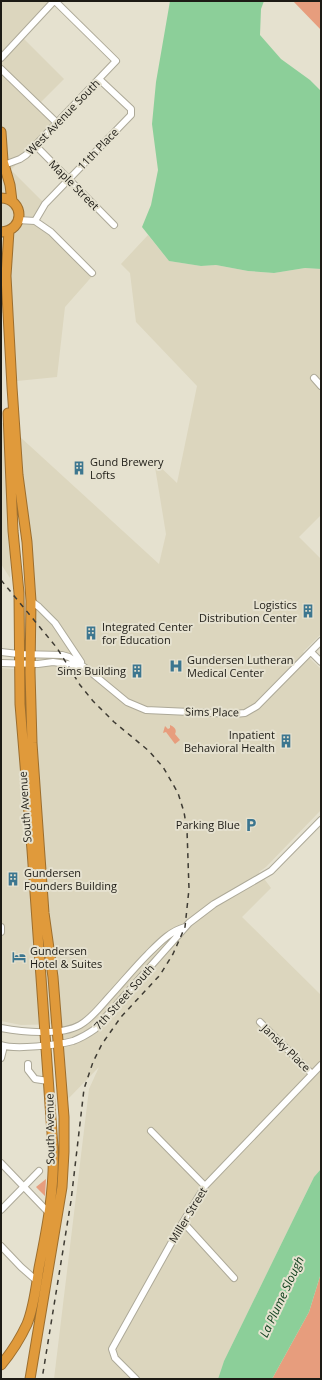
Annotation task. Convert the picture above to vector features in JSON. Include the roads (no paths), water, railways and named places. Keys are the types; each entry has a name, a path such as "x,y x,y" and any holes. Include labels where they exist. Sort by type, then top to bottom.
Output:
{"highway":[{"path":"1,132 4,164 10,185 12,201 18,211 18,220"},
{"path":"1,198 12,201"},
{"name":"South Avenue","path":"18,220 14,227 5,231 6,276 18,475 27,542 31,601 30,658 32,743 43,894 53,977 64,1117 62,1187 30,1379"},
{"name":"South Avenue","path":"1,291 13,531 19,593 21,718 32,850 53,1151 53,1174 49,1212 32,1307 20,1338 1,1365"}],"street":[{"path":"1,58 54,1"},
{"name":"West Avenue South","path":"4,164 20,159 57,123 116,61 54,1"},
{"path":"1,69 57,123"},
{"name":"11th Place","path":"35,221 45,204 131,115 131,110 99,79"},
{"name":"Maple Street","path":"35,145 114,225"},
{"path":"18,220 35,221 51,232 92,273"},
{"path":"314,378 321,386"},
{"name":"Sims Place","path":"31,601 55,623 85,667"},
{"name":"Sims Place","path":"30,658 62,655 72,658 85,667 120,697 138,707 149,710 238,714 245,713 257,706 321,641"},
{"path":"1,652 19,659 30,658"},
{"path":"311,652 321,662"},
{"path":"1,662 30,658 85,667"},
{"name":"7th Street South","path":"3,1045 16,1047 58,1044 85,1036 95,1029 185,927 214,904 271,871 321,820"},
{"path":"1,927 1,932"},
{"name":"7th Street South","path":"1,1028 57,1031 79,1026 88,1020 137,965 157,946 175,930 185,927"},
{"name":"Jansky Place","path":"260,1022 312,1074"},
{"path":"1,1058 3,1045"},
{"path":"28,1064 28,1070 35,1079 48,1082"},
{"name":"Miller Street","path":"136,1379 115,1358 112,1349 183,1222 205,1186 321,1065"},
{"path":"151,1131 205,1186"},
{"path":"1,1163 49,1212"},
{"path":"1,1210 39,1171"},
{"path":"183,1222 234,1278"},
{"path":"1,1246 37,1281"}],"water":[{"path":"170,1 264,1 261,9 260,35 281,59 310,80 321,91 321,269 305,268 274,273 248,271 216,265 201,266 169,261 142,227 151,205 158,170 152,124 156,82"},
{"name":"La Plume Slough","path":"321,1169 321,1273 309,1312 272,1379 218,1379 224,1361 314,1177"}],"railway":[{"path":"1,580 57,648 80,685 93,701 114,722 149,751 163,767 178,793 184,812 187,830 189,889 185,927 173,954 160,975 121,1017 102,1044 93,1062 84,1089 71,1201 42,1379"}],"place":[{"name":"Gund Brewery Lofts","path":"79,468"},
{"name":"Logistics Distribution Center","path":"308,611"},
{"name":"Integrated Center for Education","path":"91,633"},
{"name":"Gundersen Lutheran Medical Center","path":"176,666"},
{"name":"Sims Building","path":"137,671"},
{"name":"Inpatient Behavioral Health","path":"286,741"},
{"name":"Parking Blue","path":"251,825"},
{"name":"Gundersen Founders Building","path":"13,879"},
{"name":"Gundersen Hotel & Suites","path":"19,957"}]}
